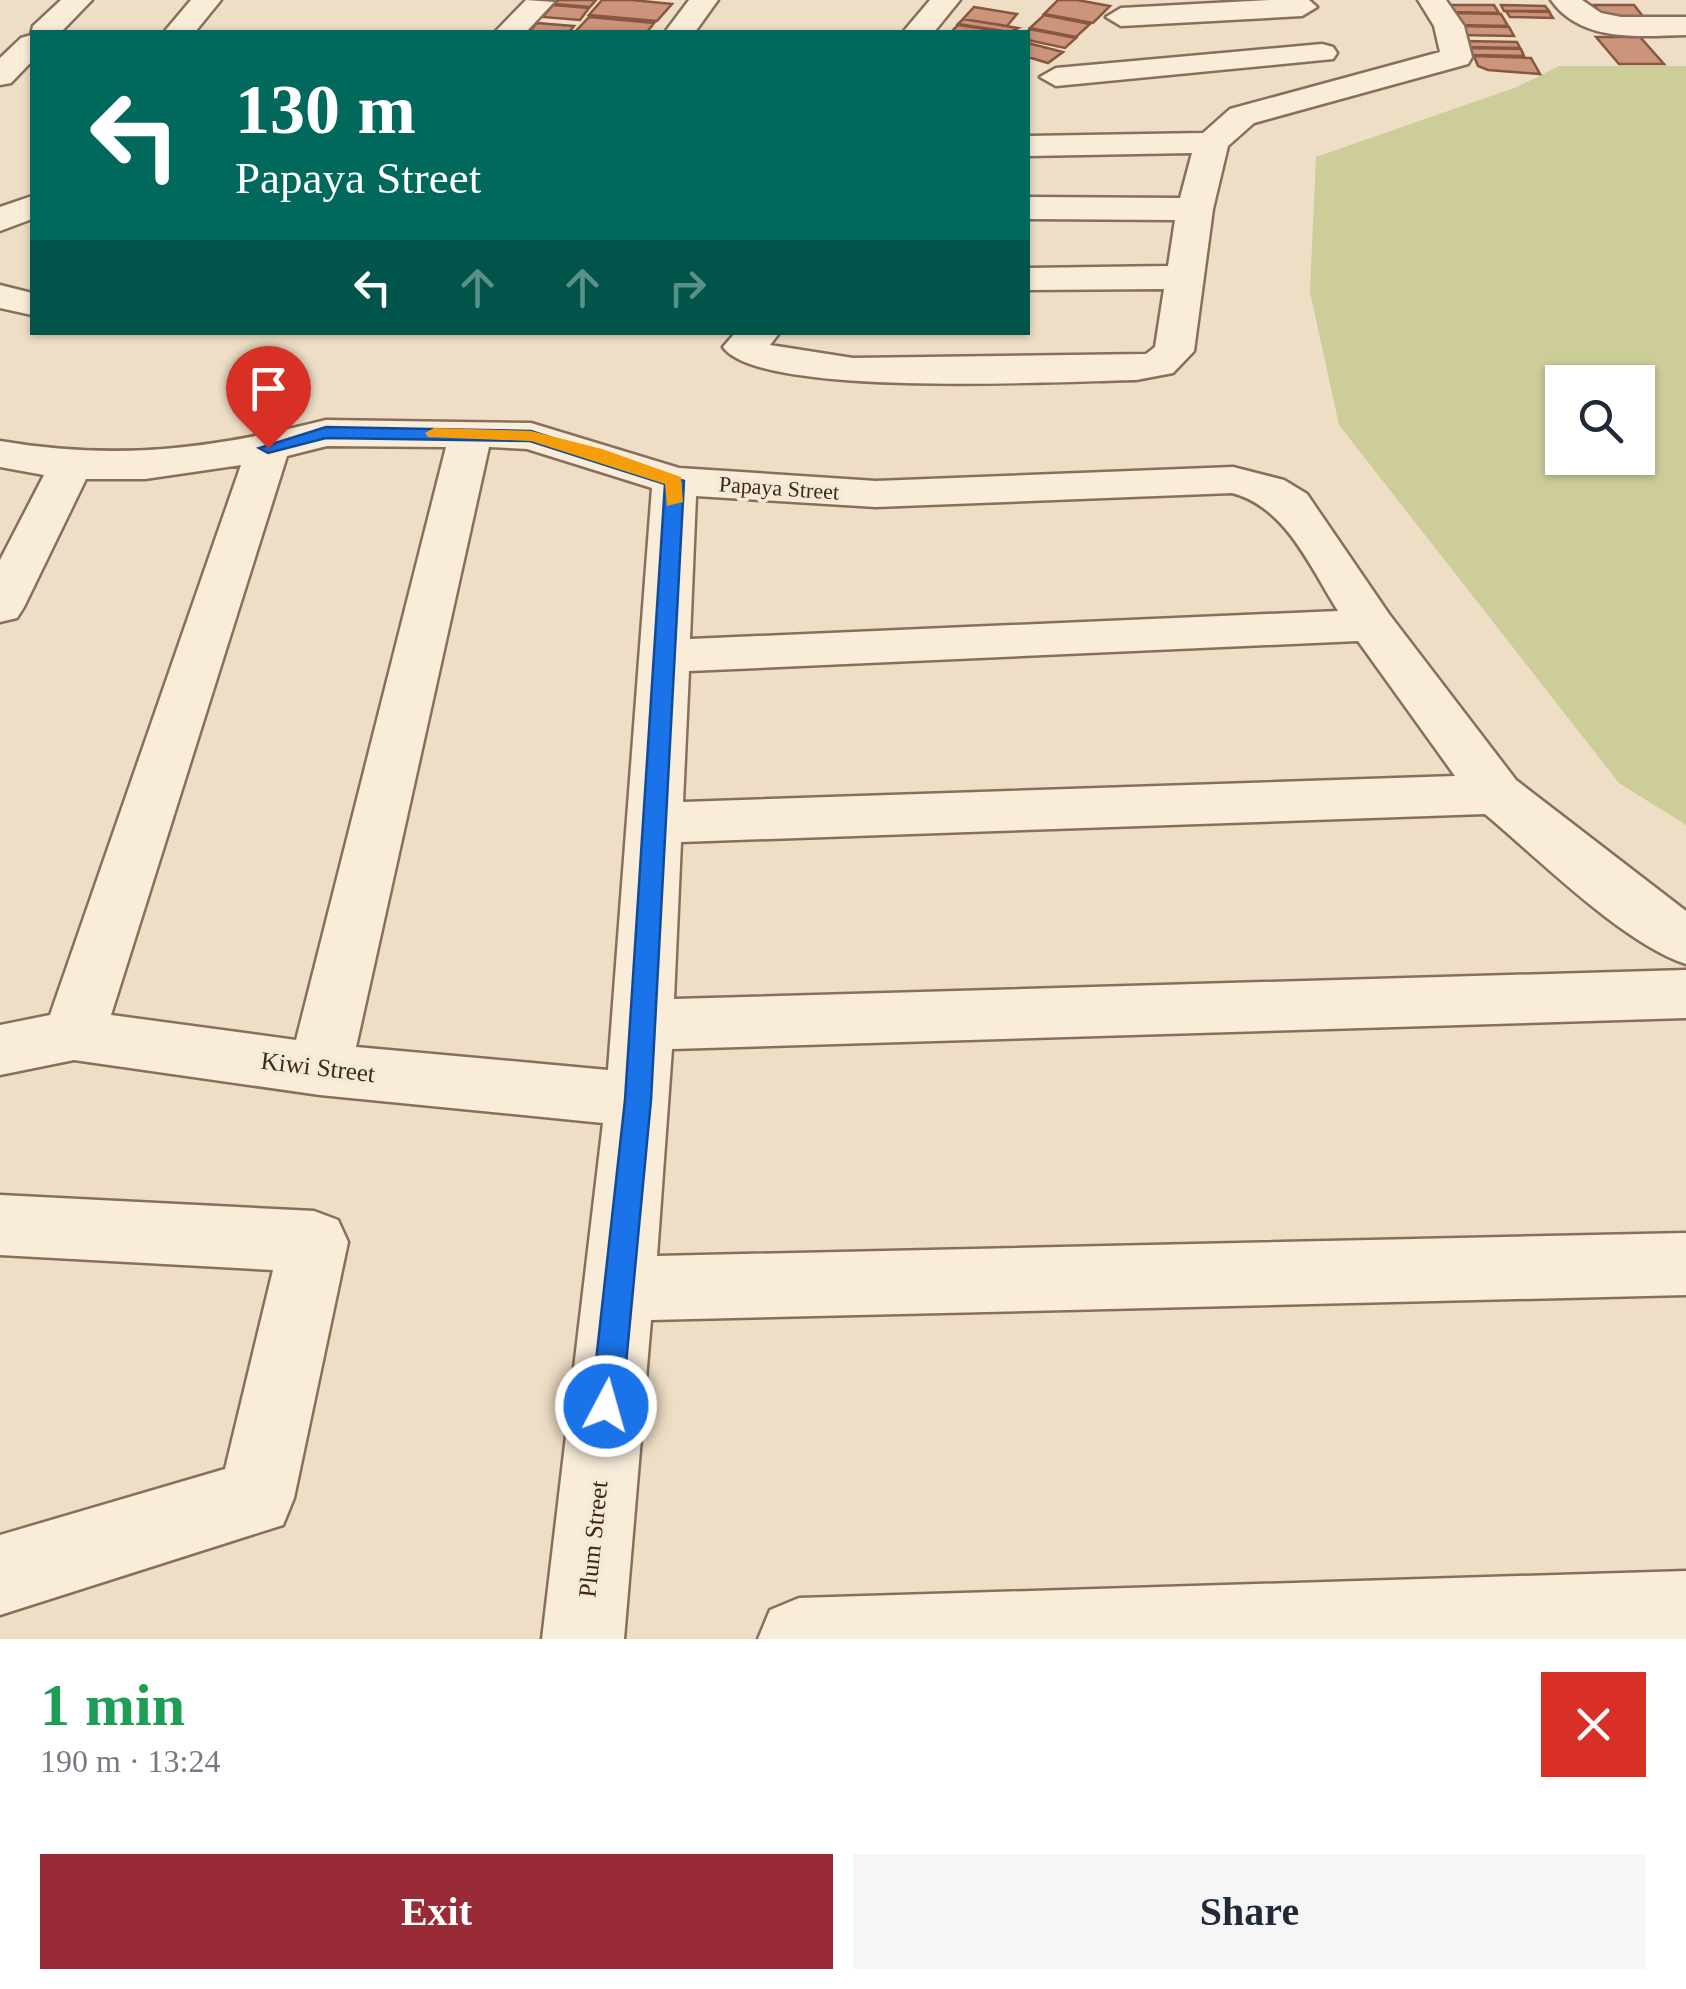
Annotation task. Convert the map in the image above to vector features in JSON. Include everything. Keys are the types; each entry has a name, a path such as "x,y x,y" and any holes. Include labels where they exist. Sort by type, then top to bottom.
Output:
{"street":[{"path":"46,30 78,0"},
{"path":"181,30 208,0"},
{"path":"511,30 531,0"},
{"path":"682,30 704,0"},
{"path":"920,30 946,0"},
{"path":"757,335 743,347 768,359 854,370 1136,368 1159,364 1174,351 1196,209 1212,144 1242,116 1457,57 1449,26 1432,0"},
{"path":"1565,0 1580,18 1618,26 1686,26"},
{"path":"1030,100 1125,8 1300,3 1339,92"},
{"path":"0,76 30,46"},
{"path":"1056,78 1322,53"},
{"path":"0,90 30,91"},
{"path":"1030,146 1212,144"},
{"path":"0,220 30,208"},
{"path":"1030,208 1196,209"},
{"path":"1030,279 1188,277"},
{"path":"0,296 30,304"},
{"name":"Papaya Street","path":"0,454 70,466 145,466 268,448 326,432 471,434 531,436 675,481 876,494 1232,480 1268,489 1291,504 1372,625"},
{"path":"320,1069 471,434"},
{"path":"74,1035 268,448"},
{"path":"0,607 70,466"},
{"name":"Plum Street","path":"583,1639 638,1100 675,481"},
{"path":"663,656 1372,625 1497,794 1606,884 1686,941"},
{"path":"654,823 1497,794"},
{"path":"642,1025 1686,994"},
{"name":"Kiwi Street","path":"0,1050 74,1035 320,1069 638,1100"},
{"path":"0,1225 314,1242 256,1498 0,1575"},
{"path":"618,1289 1686,1264"},
{"path":"799,1639 1686,1611"}],"green space":[{"path":"1559,66 1686,66 1686,825 1619,783 1339,425 1310,292 1316,157 1517,87"}],"building":[{"path":"558,0 596,0 590,7 554,4"},
{"path":"602,0 672,4 657,21 589,15"},
{"path":"1058,0 1110,6 1093,23 1044,14"},
{"path":"553,5 589,8 580,20 543,17"},
{"path":"1447,5 1494,5 1499,13 1451,12"},
{"path":"1501,5 1545,6 1549,11 1504,11"},
{"path":"1594,5 1634,5 1645,19 1605,19"},
{"path":"974,7 1017,14 1007,26 963,19"},
{"path":"1506,11 1549,12 1553,18 1510,17"},
{"path":"1451,13 1501,14 1508,26 1458,25"},
{"path":"1044,15 1090,24 1076,37 1030,28"},
{"path":"589,17 654,23 649,30 577,30"},
{"path":"963,19 1018,28 997,30 958,24"},
{"path":"537,23 574,26 571,30 531,30"},
{"path":"958,25 993,30 953,30"},
{"path":"1456,26 1509,27 1514,36 1460,35"},
{"path":"1029,30 1076,38 1065,48 1030,40"},
{"path":"1596,37 1640,37 1664,64 1619,64"},
{"path":"1464,41 1517,42 1520,48 1467,47"},
{"path":"1030,44 1063,52 1048,63 1030,58"},
{"path":"1470,48 1521,49 1524,56 1473,55"},
{"path":"1474,56 1531,58 1540,74 1488,70 1478,66"}],"slow traffic":[{"path":"434,433 531,436 596,453 675,481 673,502"}],"route":[{"path":"268,448 326,432 531,436 596,453 675,481 638,1100 606,1406"}]}
